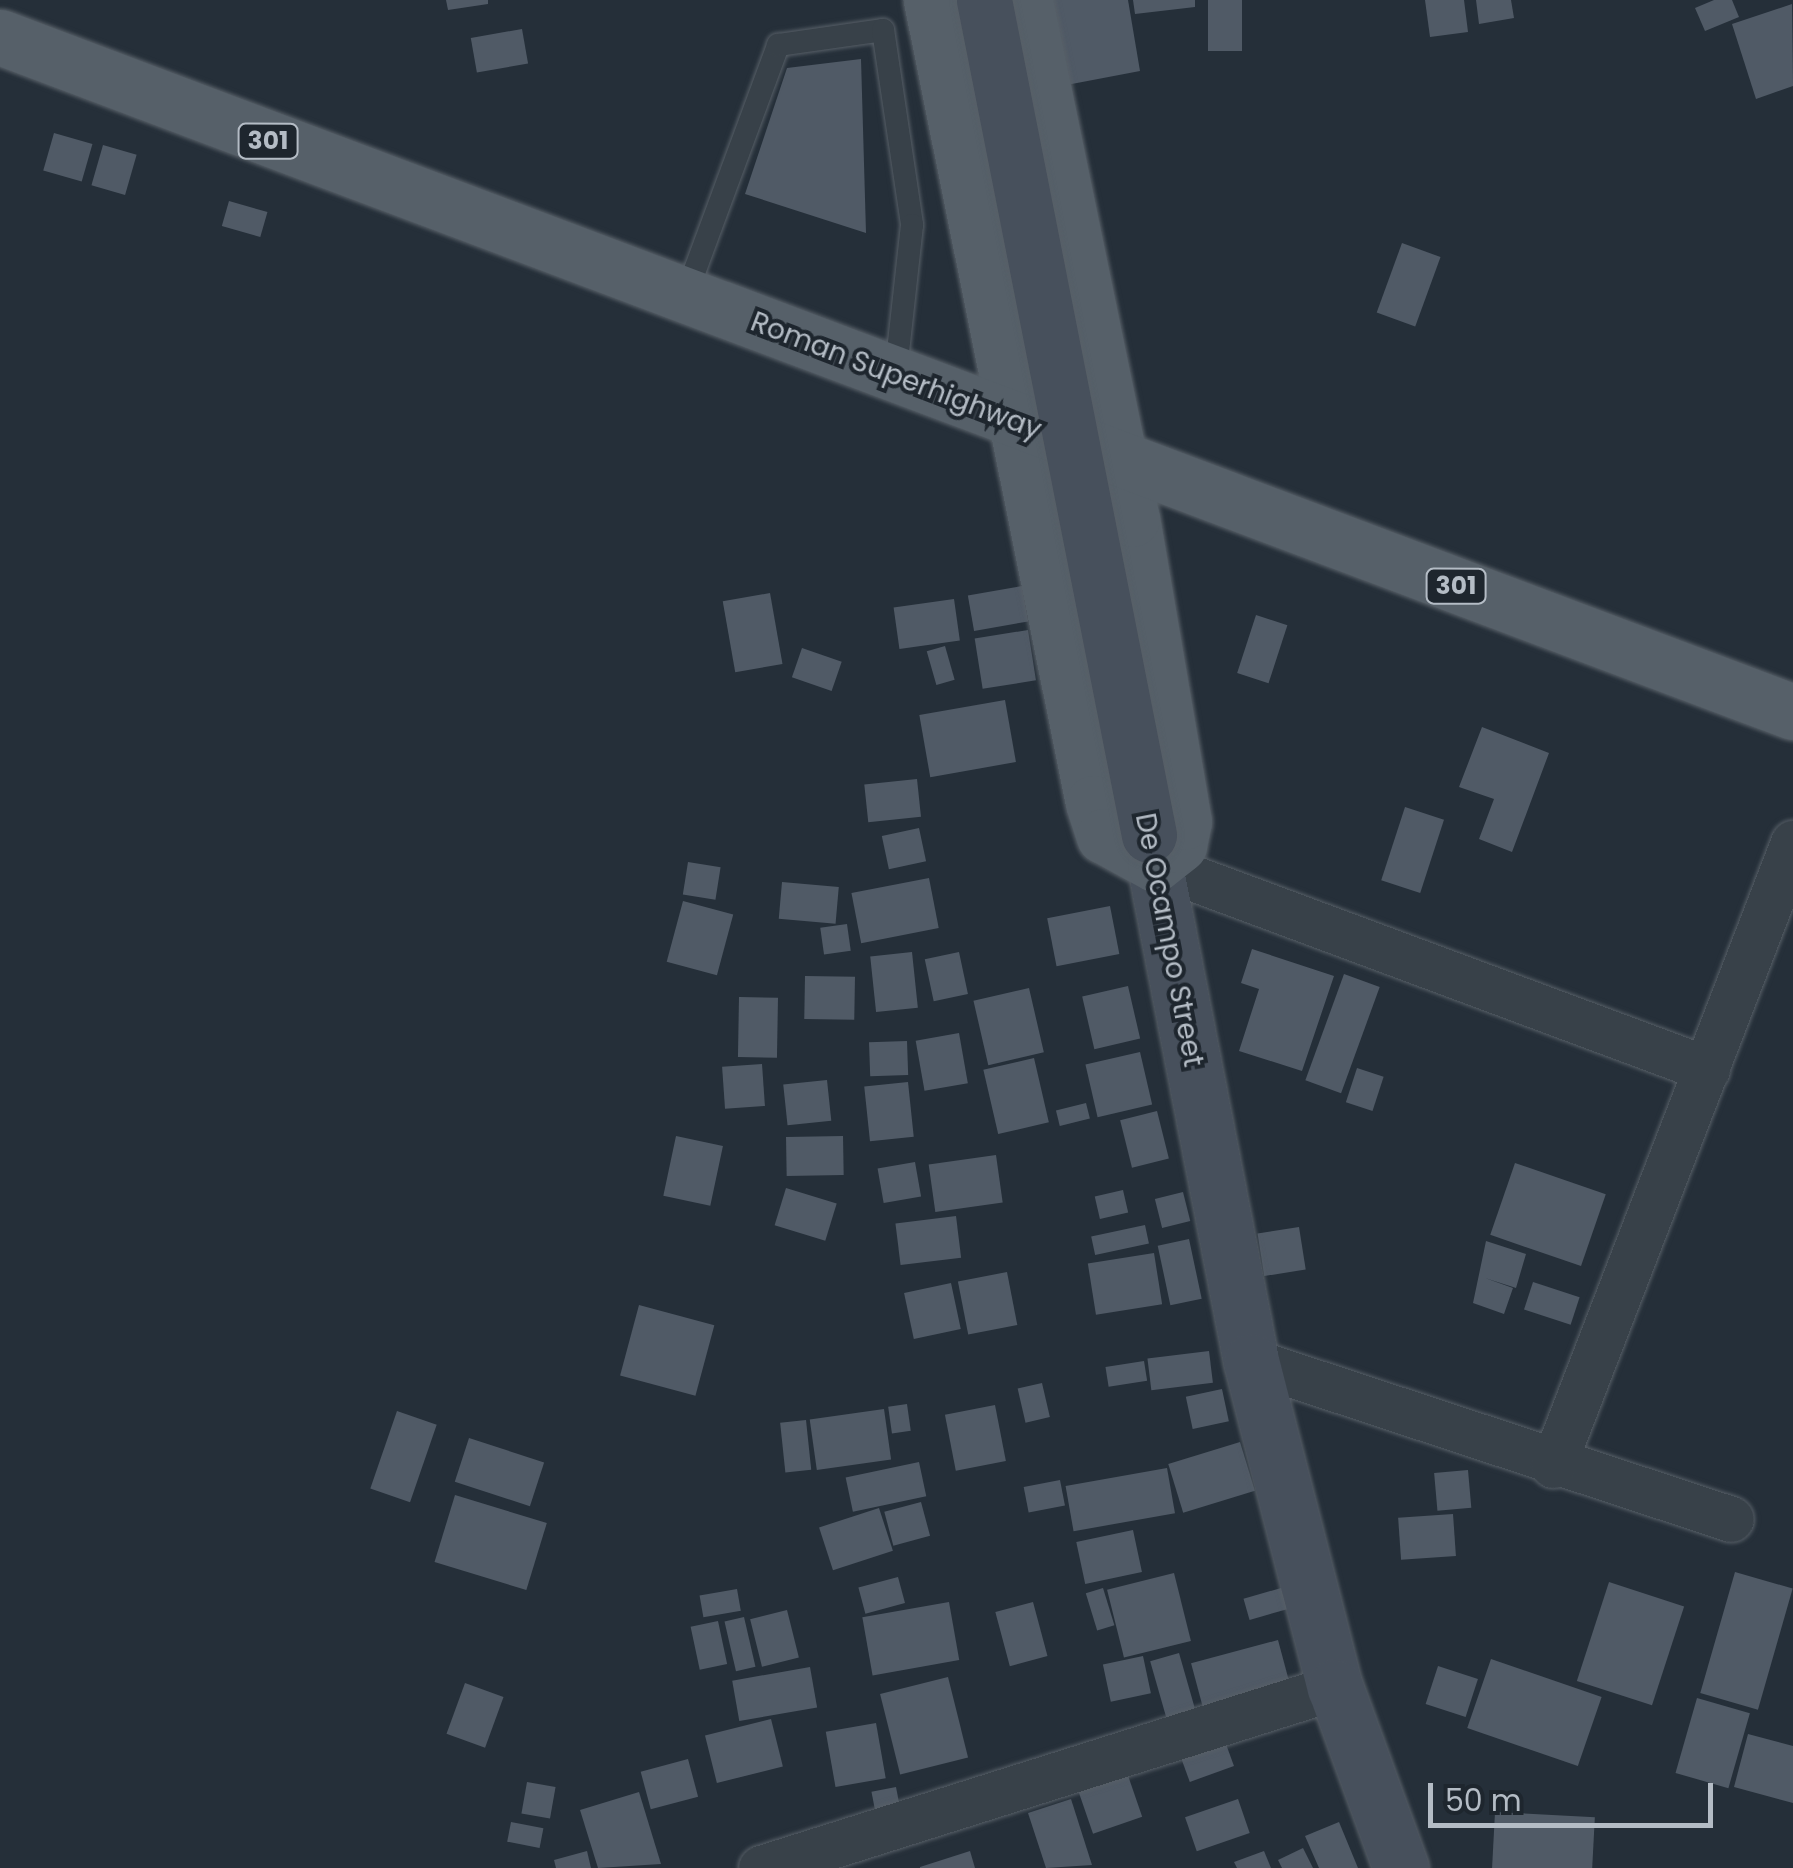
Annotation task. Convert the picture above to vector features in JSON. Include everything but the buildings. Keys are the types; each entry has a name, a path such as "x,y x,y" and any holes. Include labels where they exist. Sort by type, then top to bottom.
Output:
{"main road":[{"path":"930,0 1100,827 1110,842 1152,850 1180,844 1184,822 1118,460 1025,0"},
{"name":"Roman Superhighway","path":"0,36 686,297 896,370 1019,426 1793,712"}],"street":[{"name":"De Ocampo Street","path":"984,0 1251,1360 1335,1687 1401,1868"},
{"path":"1553,1464 1793,843"},
{"path":"1152,850 1707,1069"},
{"path":"1251,1360 1553,1464 1731,1519"},
{"path":"762,1868 1335,1687"}],"lane":[{"path":"686,297 778,45 883,30 912,225 896,370"}]}
